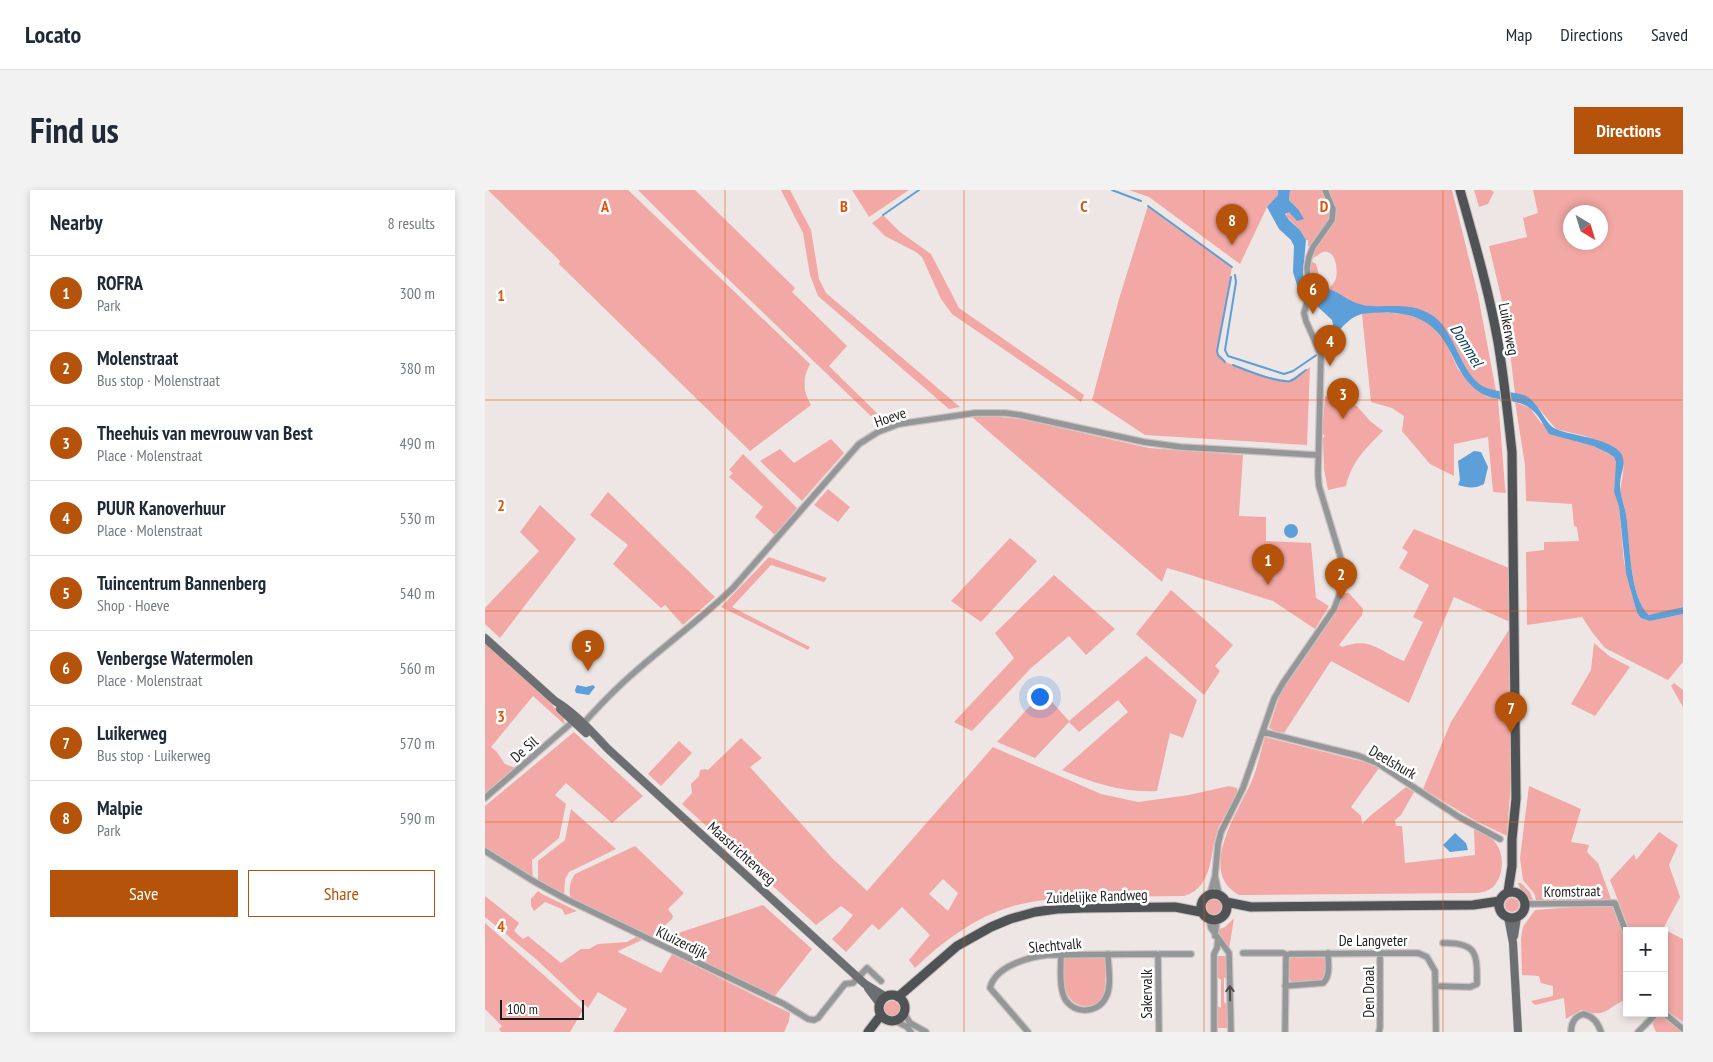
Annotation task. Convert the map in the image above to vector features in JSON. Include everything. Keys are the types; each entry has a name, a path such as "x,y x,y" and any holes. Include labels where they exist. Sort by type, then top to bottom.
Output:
{"main road":[{"name":"Luikerweg","path":"1460,190 1491,306 1505,387 1512,452 1516,799 1512,839 1512,892"},
{"name":"Maastrichterweg","path":"485,638 555,701 561,711 580,722 883,1000"},
{"path":"1512,892 1523,896 1526,904 1523,912 1513,917 1505,916 1500,905 1505,894 1512,892"},
{"path":"1226,907 1224,915 1213,919 1201,907 1206,896 1214,894 1226,907 1500,905"},
{"name":"Zuidelijke Randweg","path":"901,1000 920,979 957,946 991,926 1010,919 1035,912 1057,909 1201,907"},
{"path":"1513,917 1518,1032"},
{"path":"869,1032 888,1019 900,1019 905,1013 901,1000 890,996 883,1000 879,1012 888,1019"},
{"path":"873,1032 888,1019"}],"street":[{"path":"1214,894 1218,844 1221,832 1243,788 1274,699 1334,610 1342,588 1342,562 1319,486 1317,455 1320,352 1306,321 1305,313 1310,294 1307,268 1309,257 1313,247 1332,220 1333,209 1325,190"},
{"name":"Hoeve","path":"580,722 636,670 733,588 859,444 892,426 975,413 1005,413 1144,442 1181,447 1317,455"},
{"name":"De Sil","path":"485,798 580,722"},
{"name":"Deelshurk","path":"1263,732 1359,756 1377,764 1459,817 1501,839"},
{"name":"Kluizerdijk","path":"485,851 566,899 784,1004 808,1019 814,1020 818,1018 845,984 853,983 858,977"},
{"name":"Kromstraat","path":"1526,904 1615,903 1624,927"},
{"path":"1213,919 1211,928 1229,953 1231,1032"},
{"path":"1214,1032 1214,954 1217,938"},
{"path":"1436,986 1470,987 1477,984 1477,962 1474,952 1467,946 1443,942"},
{"path":"1216,951 1221,949 1227,950"},
{"name":"Den Draal","path":"1379,1032 1380,952"},
{"name":"De Langveter","path":"1243,953 1283,953 1287,956 1290,954 1328,953 1418,953 1427,957 1433,964 1435,971 1436,1032"},
{"path":"1285,986 1323,983 1326,981 1328,976 1328,953"},
{"path":"1061,955 1064,997 1073,1007 1085,1010 1097,1007 1107,995 1108,954"},
{"name":"Slechtvalk","path":"1028,1032 991,990 991,983 1007,968 1025,960 1041,956 1156,954 1158,956 1160,954 1191,954"},
{"name":"Sakervalk","path":"1158,956 1159,1032"},
{"path":"1285,1032 1287,956"},
{"path":"858,977 867,968 881,980"},
{"path":"905,1013 910,1024 920,1031"},
{"path":"1571,1032 1573,1020 1583,1014 1593,1018 1601,1032"},
{"path":"1668,1016 1683,1029"},
{"path":"1638,1032 1653,1017"},
{"path":"888,1019 907,1026 911,1032"}],"shaded area":[{"path":"488,190 628,190 810,364 805,385 806,395 811,405 750,451 559,264 560,261"},
{"path":"638,190 695,190 795,288 792,292 847,346 829,366 885,421 877,422"},
{"path":"781,190 790,190 811,230 819,279 826,293 960,407 949,409 818,296 810,275 803,233"},
{"path":"852,190 909,190 869,217"},
{"path":"1129,190 1284,190 1267,207 1240,264 1149,197"},
{"path":"1290,190 1323,190 1331,210 1331,217 1311,246 1308,246 1308,240 1286,216 1287,212 1299,213 1298,209 1289,200"},
{"path":"1326,190 1452,190 1478,295 1496,391 1487,389 1474,380 1437,319 1427,313 1408,307 1357,304 1329,289 1337,275 1334,257 1328,252 1323,252 1313,258 1311,255 1334,221 1331,203"},
{"path":"1474,190 1491,190 1494,192 1488,204 1479,207"},
{"path":"1533,190 1683,190 1683,607 1652,616 1645,610 1639,600 1632,569 1626,514 1621,495 1623,468 1618,450 1585,436 1556,429 1531,399 1515,394 1506,318 1489,246 1527,237 1523,218 1538,213"},
{"path":"1148,206 1232,267 1217,351 1218,355 1225,362 1268,378 1285,381 1293,380 1310,367 1307,445 1145,435 1092,400 1119,299"},
{"path":"883,215 900,232 931,254 959,308 1084,395 1081,402 952,314 941,299 922,257 885,236 872,223"},
{"path":"1311,261 1316,264 1319,278 1317,287 1314,289 1312,287"},
{"path":"1379,312 1405,314 1430,324 1446,343 1458,369 1485,396 1498,399 1506,493 1493,492 1488,437 1454,444 1454,476 1430,464 1402,431 1404,416 1392,408 1371,402 1362,314"},
{"path":"1325,396 1357,406 1370,421 1383,431 1356,462 1348,477 1346,486 1328,490 1324,469 1323,438 1325,436 1322,433"},
{"path":"1515,402 1530,408 1541,423 1568,439 1593,446 1614,457 1616,467 1614,492 1619,507 1624,562 1637,613 1650,621 1683,614 1683,662 1668,680 1605,648 1582,617 1527,625 1526,552 1544,550 1544,542 1579,541 1577,527 1574,526 1572,504 1526,501 1525,465"},
{"path":"990,416 1021,419 1149,448 1243,455 1239,516 1266,517 1266,541 1311,543 1316,598 1329,606 1315,629 1273,601 1181,572 1167,568 1162,582 972,417"},
{"path":"831,439 844,453 802,501 760,461 780,449 794,463"},
{"path":"743,454 797,508 775,535 755,517 763,507 729,477 733,473 729,470"},
{"path":"828,489 850,507 838,522 814,505"},
{"path":"608,492 715,597 683,625 665,605 661,608 613,564 628,545 590,515"},
{"path":"540,505 576,539 500,638 485,624 485,608 539,551 520,532"},
{"path":"1414,529 1509,568 1510,622 1454,597 1409,703 1331,661 1284,733 1269,728 1282,688 1336,610 1343,593 1349,593 1363,609 1362,615 1339,645 1342,647 1360,643 1367,644 1404,661 1423,622 1413,617 1429,585 1399,568 1408,552 1402,548"},
{"path":"1010,538 1037,561 981,622 951,601"},
{"path":"769,557 827,578 824,582 771,565 732,607 810,647 808,650 721,607"},
{"path":"1054,575 1115,629 1086,655 1069,636 1031,668 972,731 954,722 1014,658 995,633"},
{"path":"1171,590 1233,645 1215,666 1220,671 1204,695 1136,634"},
{"path":"1510,628 1512,688 1510,727 1513,750 1507,836 1474,820 1423,789 1451,722"},
{"path":"485,642 549,701 564,719 565,725 533,696 491,747 505,764 518,769 485,795"},
{"path":"1594,643 1609,656 1630,667 1595,716 1571,704 1591,670"},
{"path":"1146,656 1197,700 1183,738 1170,733 1157,791 1120,789 1062,770 1128,712 1118,700 1079,732 1069,722 1035,758 997,742 1043,692 1069,721"},
{"path":"1674,683 1683,690 1683,707 1671,686"},
{"path":"574,732 643,796 612,823 566,783 555,795 566,804 559,838 532,860 533,881 485,849 485,806"},
{"path":"1265,737 1372,764 1379,768 1351,807 1361,816 1362,824 1406,787 1414,792 1401,815 1395,820 1396,826 1402,826 1405,863 1475,855 1474,829 1488,836 1496,844 1501,856 1500,876 1497,882 1493,887 1478,893 1239,895 1226,884 1221,871 1221,855 1232,822 1253,778"},
{"path":"741,738 762,758 750,767 832,858 867,891 993,747 1101,794 1138,802 1189,795 1229,786 1237,788 1237,791 1232,805 1219,826 1206,876 1201,885 1194,891 1184,896 1055,899 1010,907 971,924 936,949 915,968 909,960 930,935 902,907 879,930 872,924 846,952 832,939 853,915 841,906 816,925 682,804 692,793 691,784 699,776 700,770 708,770","holes":["943,879 958,893 948,911 929,894"]},
{"path":"679,741 692,753 661,786 648,774"},
{"path":"1529,786 1581,809 1571,842 1589,845 1587,852 1598,863 1611,899 1541,902 1536,900 1534,893 1523,880 1520,858"},
{"path":"571,809 616,849 569,872 565,879 564,897 538,884 538,861 565,840"},
{"path":"1659,832 1678,845 1669,865 1680,897 1664,927 1628,927 1610,880 1634,854 1636,860"},
{"path":"635,846 684,893 668,909 673,916 672,919 652,937 571,899 570,896 570,886 575,874"},
{"path":"1518,883 1521,883 1530,892 1533,901 1524,894"},
{"path":"538,891 577,911 565,915 562,909 545,902 534,911 531,906 531,899"},
{"path":"485,896 519,923 514,931 523,939 528,936 561,963 581,949 589,949 598,944 627,942 636,937 642,940 618,952 661,973 672,954 790,1013 789,1021 784,1032 613,1032 627,1009 598,992 588,1008 536,959 485,917"},
{"path":"1509,898 1515,898 1519,905 1515,912 1509,912 1505,908 1505,902"},
{"path":"1214,899 1222,907 1214,915 1206,907"},
{"path":"763,905 812,949 774,997 660,941 666,937"},
{"path":"1613,906 1623,932 1623,1001 1601,1013 1581,1010 1566,1019 1564,998 1535,1005 1531,1001 1553,996 1553,986 1541,983 1539,976 1522,975 1521,938 1523,927 1535,910"},
{"path":"1234,918 1229,949 1217,930 1225,927"},
{"path":"485,923 583,1010 570,1032 501,1032 499,1029 502,1026 485,1009"},
{"path":"1668,932 1683,939 1683,1022 1668,1012"},
{"path":"1216,956 1228,956 1228,980 1224,977 1224,1002 1229,1006 1228,1028 1216,1028 1216,1005 1221,1008 1221,980 1216,976"},
{"path":"1294,957 1325,958 1327,962 1325,978 1319,982 1291,982 1289,978 1289,959"},
{"path":"1064,958 1105,958 1105,990 1099,1001 1095,1004 1086,1006 1077,1004 1069,997 1063,978"},
{"path":"892,1001 900,1009 892,1017 884,1009"},
{"path":"1658,1017 1665,1017 1682,1030 1680,1032 1656,1032 1652,1023"}],"water":[{"path":"1278,190 1290,190 1289,200 1304,219 1297,221 1289,212 1285,214 1300,230 1306,240 1303,272 1306,296 1319,303 1321,298 1318,291 1329,289 1353,302 1363,305 1404,306 1430,314 1444,327 1464,365 1476,381 1487,388 1526,396 1535,403 1548,423 1556,429 1604,442 1620,452 1623,458 1620,481 1621,492 1626,514 1631,568 1642,607 1649,615 1683,607 1683,614 1650,621 1641,618 1637,613 1626,573 1619,507 1614,492 1616,462 1614,457 1593,446 1549,434 1536,414 1525,405 1484,395 1478,391 1465,378 1443,339 1431,326 1415,317 1388,312 1360,314 1343,326 1323,354 1321,348 1333,325 1332,320 1317,306 1301,298 1293,272 1294,246 1291,240 1279,229 1267,207 1278,195"},
{"path":"1474,451 1481,452 1488,467 1484,484 1471,488 1458,485 1460,480 1458,461"},
{"path":"1288,524 1294,524 1298,531 1294,538 1288,538 1284,534 1284,528"},
{"path":"577,685 586,687 593,685 595,687 589,695 576,693"},
{"path":"1455,833 1466,843 1468,850 1450,852 1443,845"}],"waterway":[{"path":"883,215 919,190"},
{"path":"1112,190 1141,201"},
{"path":"1148,206 1232,267"},
{"path":"1235,275 1236,282 1225,350 1228,356 1284,374 1293,371 1318,354"},
{"path":"1225,362 1218,355 1217,351 1231,277"},
{"path":"1233,365 1261,376 1284,381 1290,381 1306,370"}],"place":[{"name":"Malpie","path":"1232,245"},
{"name":"Venbergse Watermolen","path":"1313,314"},
{"name":"PUUR Kanoverhuur","path":"1330,366"},
{"name":"Theehuis van mevrouw van Best","path":"1343,419"},
{"name":"ROFRA","path":"1268,585"},
{"name":"Molenstraat","path":"1341,599"},
{"name":"Tuincentrum Bannenberg","path":"588,671"},
{"name":"Luikerweg","path":"1511,733"}],"water label":[{"name":"Dommel","path":"1467,345"}]}
